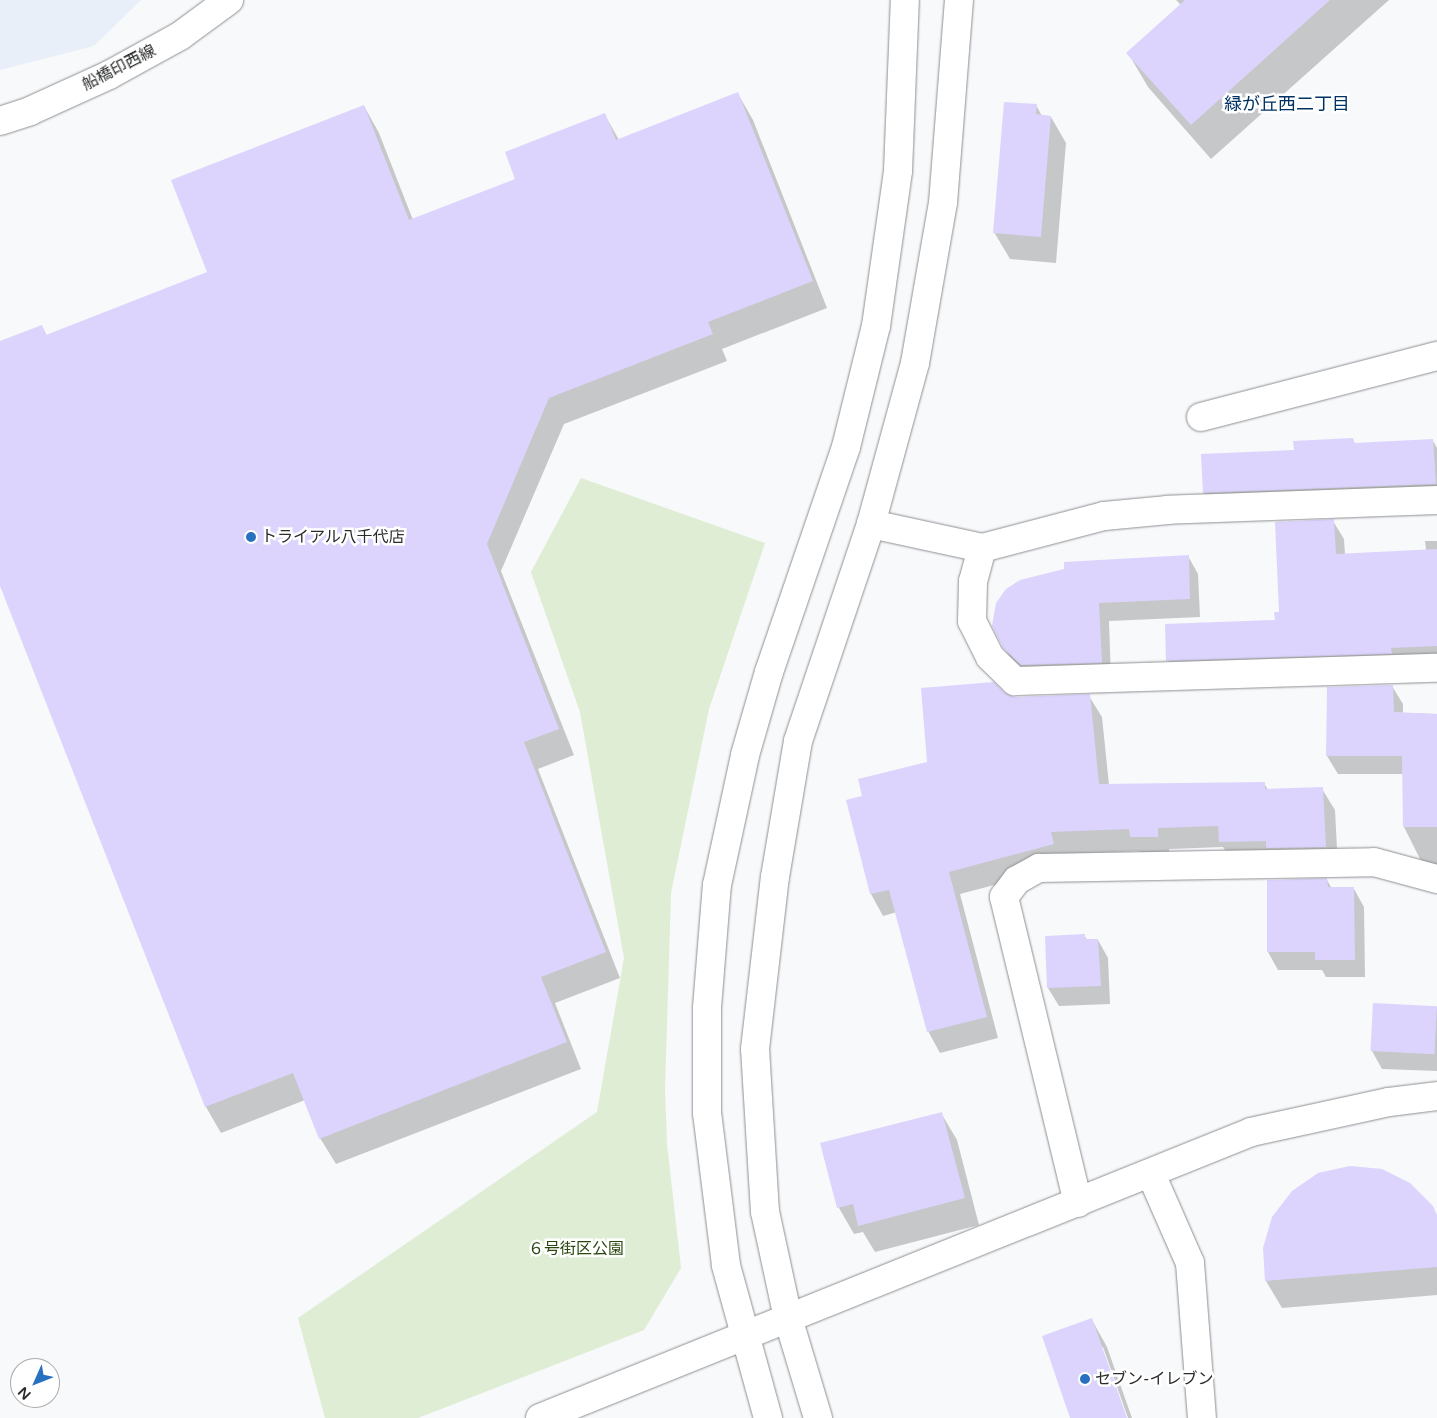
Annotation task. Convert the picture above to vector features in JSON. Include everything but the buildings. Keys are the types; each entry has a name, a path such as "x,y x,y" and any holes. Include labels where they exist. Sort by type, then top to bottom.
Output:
{"street":[{"name":"船橋印西線","path":"0,121 30,111 109,75 180,36 230,0"},
{"path":"768,1418 726,1265 707,1113 707,1008 717,885 745,755 769,672 846,447 876,326 898,170 905,0"},
{"path":"818,1418 788,1318 765,1212 755,1049 775,877 798,741 871,524 915,363 944,203 959,0"},
{"path":"1202,417 1437,356"},
{"path":"871,524 982,548 1104,516 1168,510 1437,500"},
{"path":"982,548 973,582 972,621 990,657 1015,681 1437,668"},
{"path":"1078,1203 1004,897 1017,880 1039,868 1374,862 1437,879"},
{"path":"540,1418 744,1334 1151,1174 1251,1132 1388,1102 1437,1096"},
{"path":"1151,1174 1190,1263 1202,1418"}],"shaded area":[{"path":"0,0 141,0 94,46 0,70"}],"green space":[{"name":"６号街区公園","path":"581,478 765,543 709,709 671,893 665,1089 667,1144 681,1268 644,1330 418,1418 325,1418 298,1318 597,1112 624,958 580,712 531,572"}],"place":[{"name":"トライアル八千代店","path":"251,537"},
{"name":"セブン-イレブン","path":"1085,1379"}],"district":[{"name":"緑が丘西二丁目","path":"1287,104"}]}
